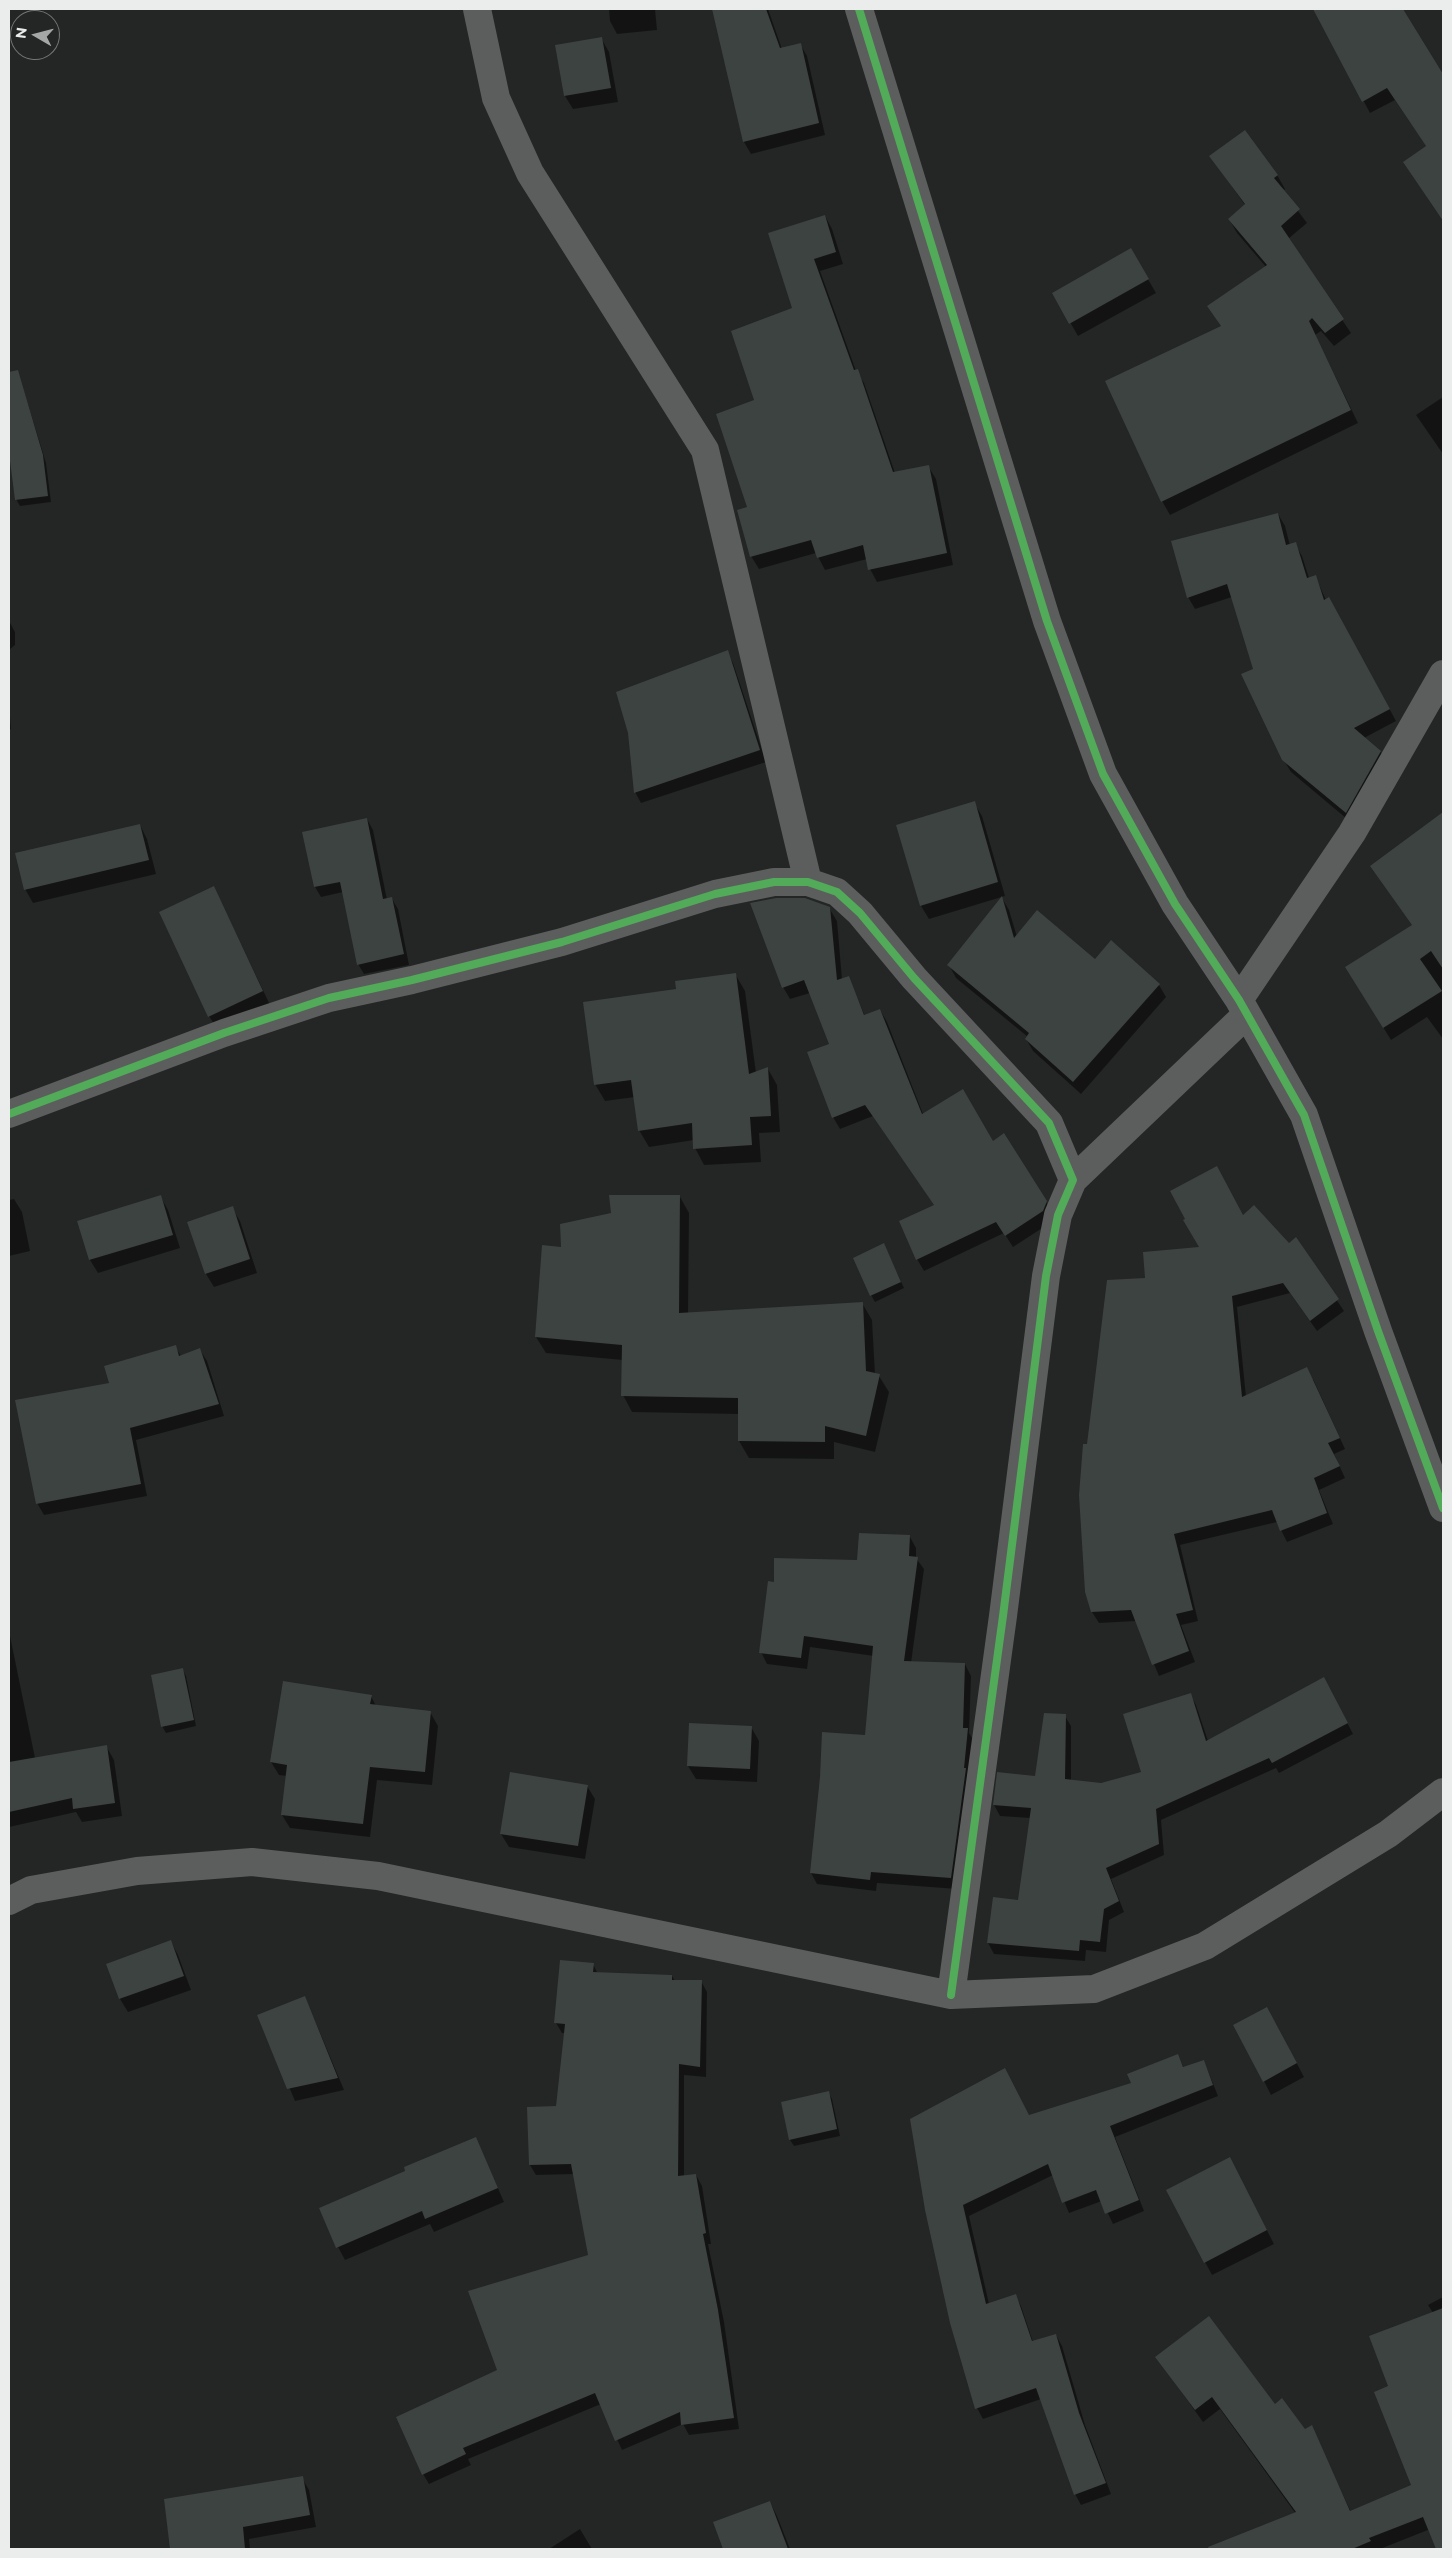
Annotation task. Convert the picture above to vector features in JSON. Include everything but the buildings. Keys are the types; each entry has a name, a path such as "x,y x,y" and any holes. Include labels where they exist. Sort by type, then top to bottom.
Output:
{"street":[{"path":"477,9 496,98 530,173 705,450 808,882"},
{"path":"859,9 1047,621 1103,774 1175,904 1243,1007 1304,1115 1378,1331 1443,1508"},
{"path":"951,1995 1004,1616 1046,1276 1058,1215 1073,1180 1243,1007 1352,833 1443,674"},
{"path":"9,1114 224,1034 329,998 412,980 562,942 715,894 774,882 808,882 837,892 860,913 914,978 1049,1123 1073,1180"},
{"path":"9,1901 31,1890 137,1871 252,1862 378,1876 951,1995 1094,1989 1205,1946 1388,1834 1443,1792"}],"cycle path":[{"path":"859,9 1047,621 1103,774 1175,904 1239,1000 1304,1115 1378,1331 1443,1508"},
{"path":"9,1114 224,1033 329,998 412,980 562,942 715,894 774,882 808,882 837,892 860,913 914,978 1049,1123 1073,1180 1058,1215 1046,1276 1003,1616 951,1995"}]}
